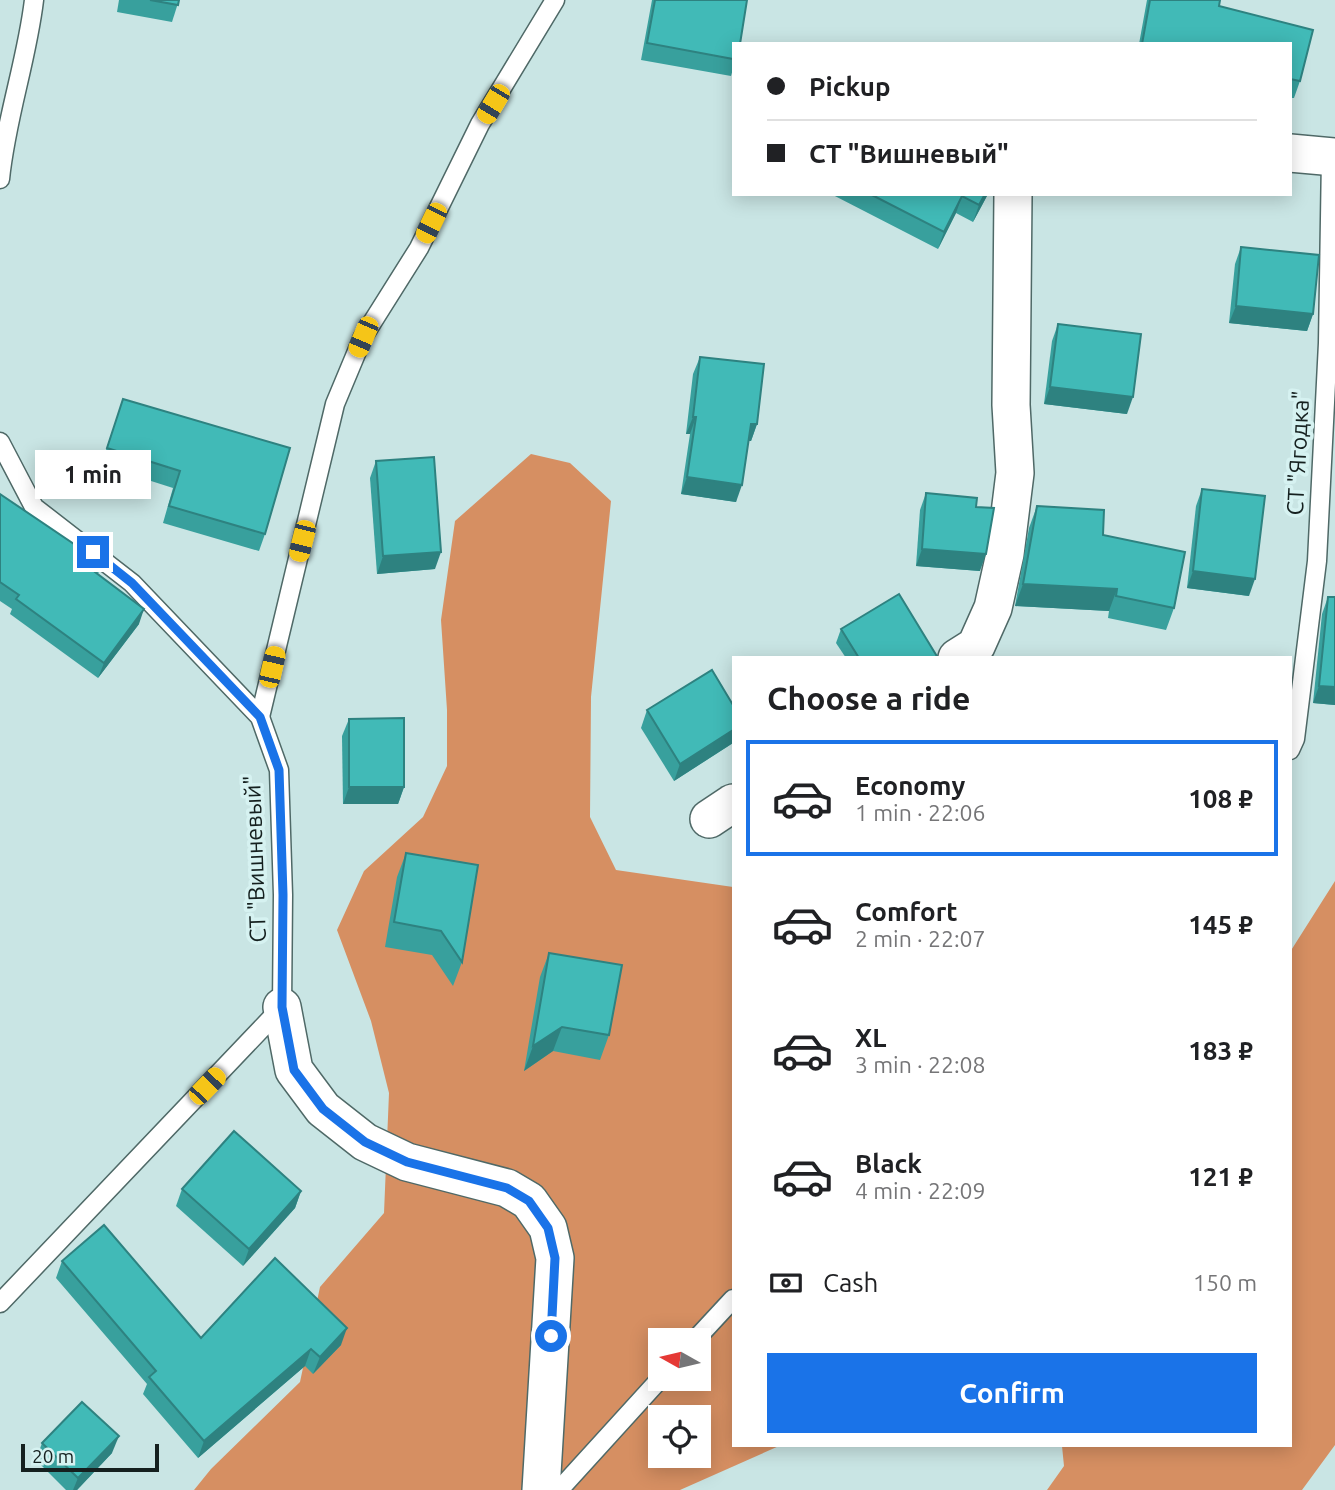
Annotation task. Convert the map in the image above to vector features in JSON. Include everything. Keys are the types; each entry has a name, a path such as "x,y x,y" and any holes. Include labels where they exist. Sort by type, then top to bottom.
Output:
{"street":[{"path":"1292,153 1333,157"},
{"path":"960,656 976,646 993,608 1005,554 1015,473 1011,405 1013,196"},
{"path":"282,1007 294,1070 323,1109 365,1142 407,1162 507,1188 529,1201 548,1228 555,1258 541,1490"}],"lane":[{"path":"0,179 34,0"},
{"path":"260,717 334,404 363,337 419,248 480,124 555,0"},
{"name":"СТ \"Ягодка\"","path":"1292,744 1317,561 1328,343 1333,157"},
{"name":"СТ \"Вишневый\"","path":"0,442 34,507 132,583 260,717 279,770 283,895 282,1007"},
{"path":"0,1303 282,1007"},
{"path":"706,1328 732,1300"},
{"path":"559,1490 649,1391"}],"shaded area":[{"path":"531,454 570,463 611,501 591,697 590,817 616,870 732,887 732,1447 777,1447 680,1490 194,1490 211,1469 300,1382 320,1287 384,1213 389,1093 371,1021 337,930 364,871 423,817 447,766 447,710 441,620 455,521"},
{"path":"1335,881 1335,1445 1302,1490 1047,1490 1064,1466 1062,1447 1292,1447 1292,949"}],"building":[{"path":"150,0 179,0 178,5"},
{"path":"655,0 747,0 740,42 732,42 732,59 647,43"},
{"path":"1150,0 1220,0 1219,6 1313,30 1300,81 1292,79 1292,42 1142,42"},
{"path":"874,196 962,196 944,232"},
{"path":"962,196 984,196 979,205"},
{"path":"1241,247 1319,255 1313,314 1236,306"},
{"path":"1058,324 1141,334 1133,397 1050,387"},
{"path":"700,357 764,364 757,424 751,424 742,485 687,477 696,417 693,417"},
{"path":"123,399 290,448 265,534 169,506 180,471 107,448"},
{"path":"434,457 441,552 383,556 376,461"},
{"path":"1202,489 1265,496 1255,579 1193,571"},
{"path":"926,493 977,498 976,507 994,508 986,554 922,549"},
{"path":"0,494 102,563 95,572 144,609 104,663 16,599 19,595 0,582"},
{"path":"1037,506 1104,510 1103,535 1185,552 1174,608 1116,596 1117,589 1023,584"},
{"path":"899,594 937,656 858,656 841,629"},
{"path":"1328,597 1335,597 1335,687 1319,686"},
{"path":"712,670 732,703 732,731 680,764 647,710"},
{"path":"404,718 404,787 349,787 349,719"},
{"path":"406,853 478,865 462,962 441,931 394,922"},
{"path":"549,953 622,965 609,1035 562,1027 533,1046"},
{"path":"234,1131 301,1191 249,1249 182,1189"},
{"path":"104,1225 201,1338 275,1258 347,1328 320,1357 311,1349 204,1441 149,1377 156,1371 62,1261"},
{"path":"82,1402 119,1436 78,1478 42,1443"}],"route":[{"path":"93,552 132,583 260,717 279,770 283,895 282,1007 294,1070 323,1109 365,1142 407,1162 507,1188 529,1201 548,1228 555,1258 551,1336"}]}
